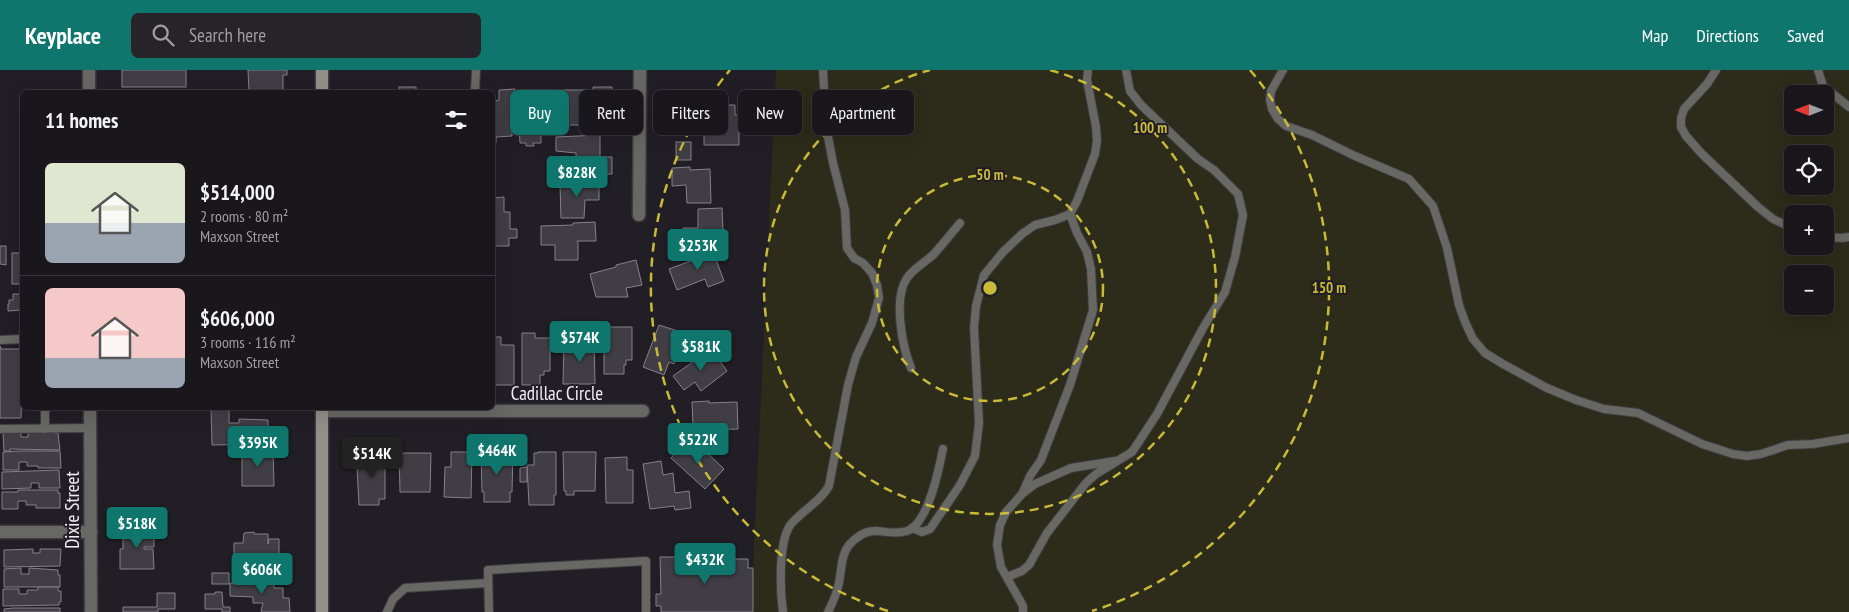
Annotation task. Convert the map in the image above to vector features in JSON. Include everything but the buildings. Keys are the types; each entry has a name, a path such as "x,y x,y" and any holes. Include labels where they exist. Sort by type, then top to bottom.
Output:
{"street":[{"path":"89,70 89,90"},
{"path":"322,70 322,90"},
{"path":"638,215 640,70"},
{"name":"Dixie Street","path":"90,410 91,612"},
{"path":"322,410 322,612"},
{"name":"Cadillac Circle","path":"322,410 643,412"},
{"path":"0,532 91,532"}],"lane":[{"path":"475,90 476,70"},
{"path":"784,612 781,559 785,536 792,524 825,494 830,486 848,385 856,357 872,323 879,298 877,285 872,273 863,263 854,258 847,248 844,210 832,163 826,126 823,70"},
{"path":"912,528 922,532 930,529 960,485 975,456 979,423 974,328 976,306 984,275 1003,252 1035,224 1055,220 1070,214 1077,201 1095,154 1097,141 1088,70"},
{"path":"1007,577 1016,575 1029,565 1047,533 1086,483 1096,474 1132,452 1149,427 1225,292 1235,257 1243,215 1238,194 1141,105 1130,91 1126,70"},
{"path":"1283,70 1271,91 1270,100 1272,109 1286,126 1312,135 1409,179 1433,206 1447,248 1459,305 1465,322 1473,339 1491,357 1547,388 1576,400 1604,408 1638,413 1702,444 1734,454 1746,456 1761,454 1788,446 1849,438"},
{"path":"1716,70 1707,84 1684,109 1681,127 1686,136 1702,154 1758,207 1773,219 1784,224"},
{"path":"1818,70 1823,86 1849,108"},
{"path":"1022,494 1030,476 1041,460 1057,421 1093,310 1091,269 1087,252 1070,214"},
{"path":"911,368 904,348 901,328 900,298 902,286 918,266 932,256 960,223"},
{"path":"1834,238 1849,237"},
{"path":"0,340 20,339"},
{"path":"45,410 45,429"},
{"path":"0,429 90,428"},
{"path":"828,612 837,591 844,555 849,544 867,532 875,530 899,532 912,528 923,513 934,488 943,449"},
{"path":"1023,612 1023,606 1001,567 998,553 1000,525 1006,512 1022,494 1035,484 1071,468 1119,460"},
{"path":"489,612 488,570 646,562 646,612"},
{"path":"387,612 393,599 405,588 488,583"}],"shaded area":[{"path":"776,70 1849,70 1849,612 751,612 773,135 802,135 802,90 775,90"}]}
